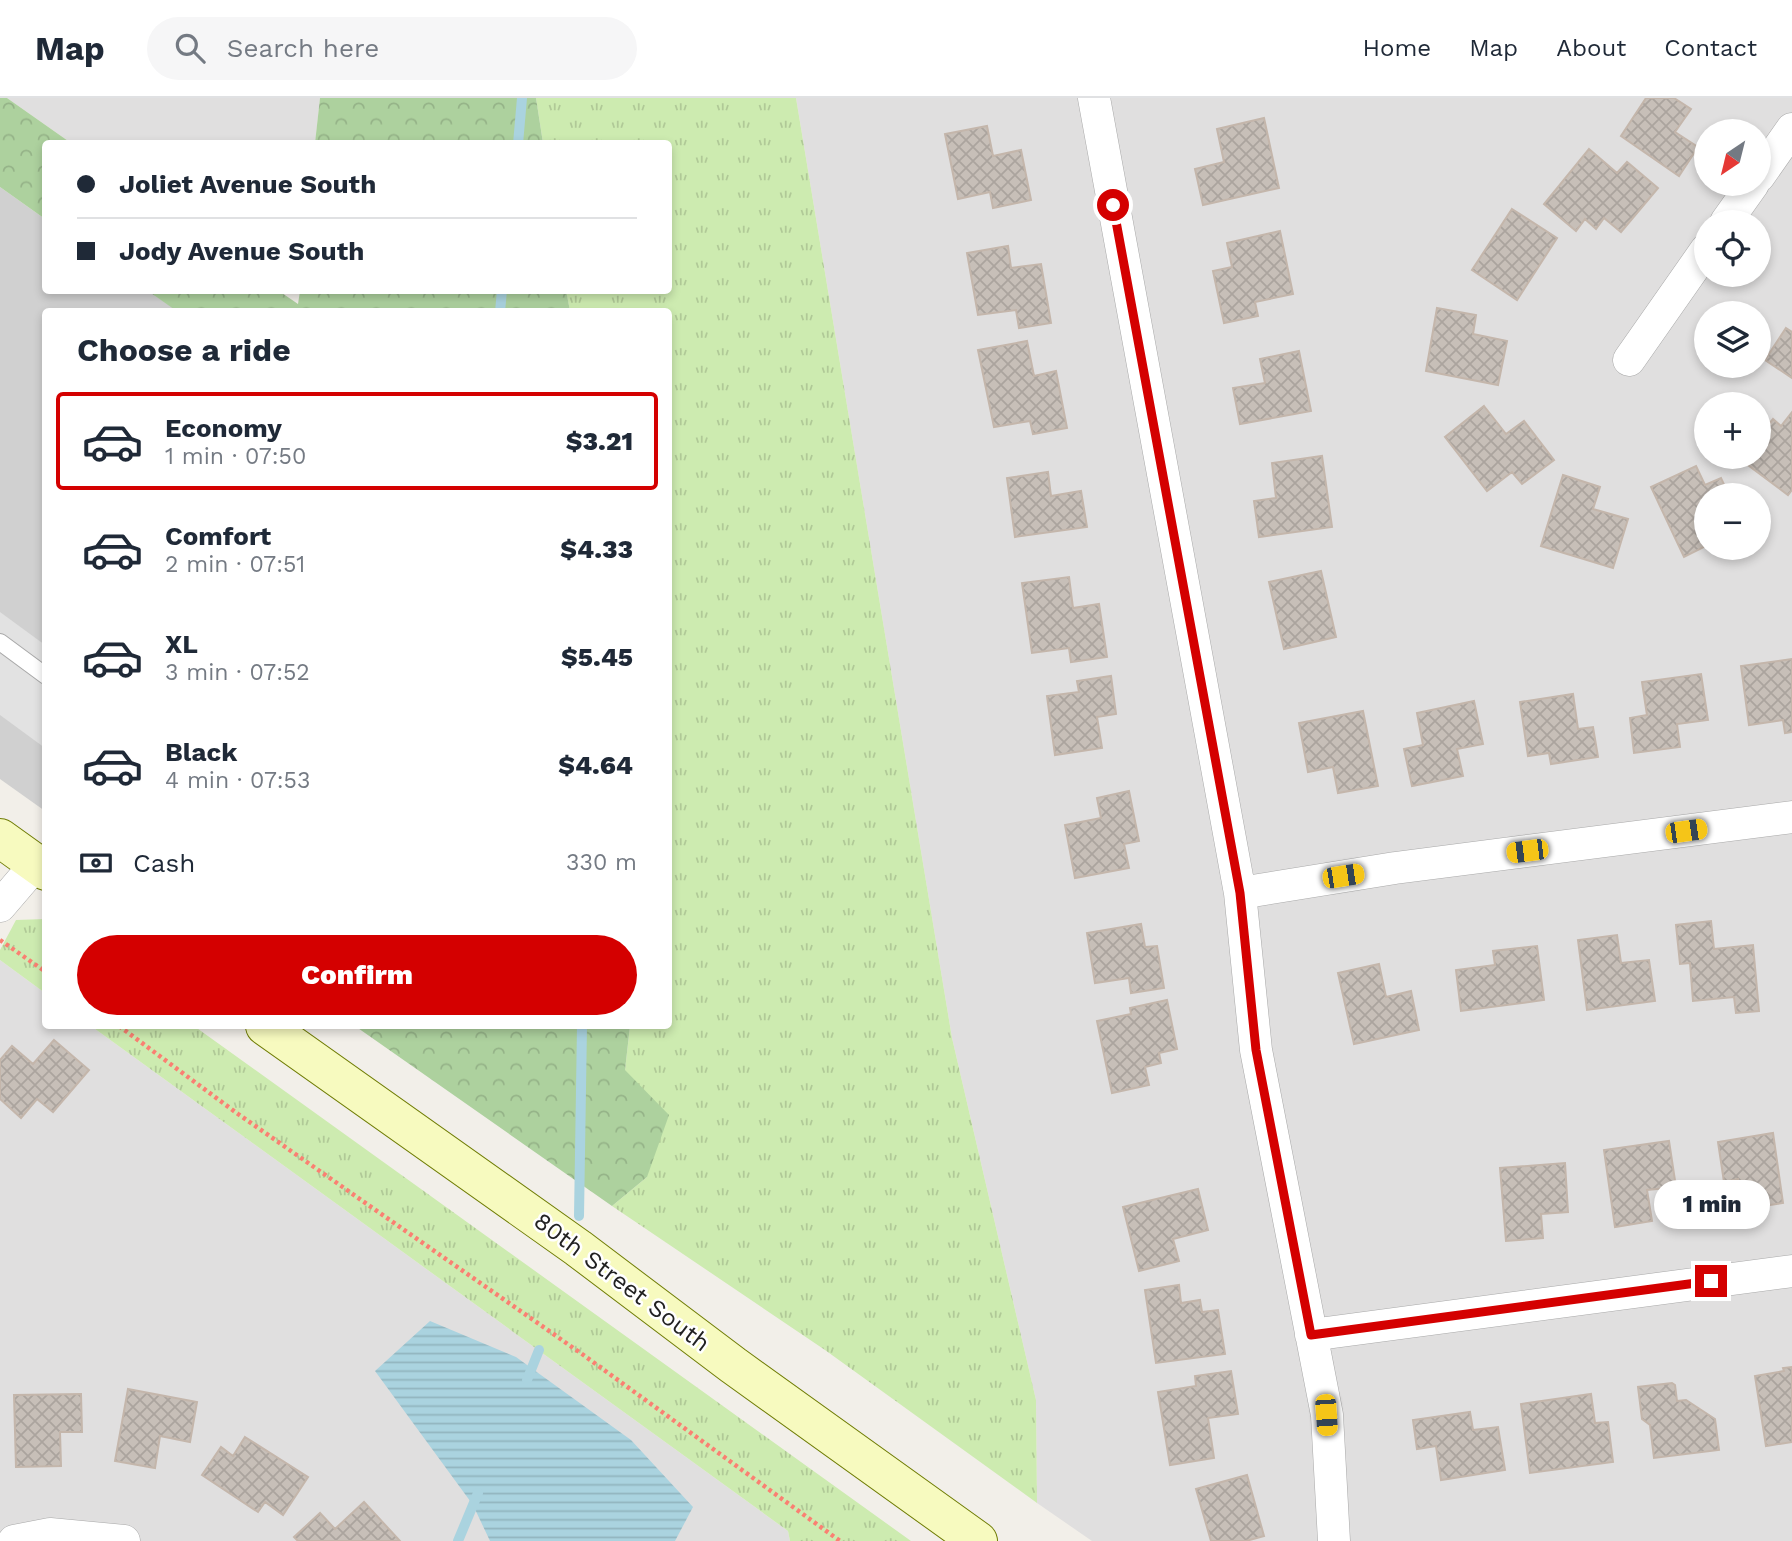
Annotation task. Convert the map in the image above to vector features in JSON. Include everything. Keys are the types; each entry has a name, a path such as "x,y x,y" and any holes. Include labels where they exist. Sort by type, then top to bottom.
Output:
{"main road":[{"path":"0,838 41,867"},
{"name":"80th Street South","path":"269,1029 578,1248 733,1365 978,1541"}],"street":[{"path":"1094,98 1240,893 1256,1050 1326,1415 1334,1541"},
{"path":"1771,159 1792,129"},
{"path":"1629,360 1694,267"},
{"path":"1240,893 1395,868 1792,817"},
{"path":"0,906 41,867"},
{"path":"1311,1335 1792,1271"},
{"path":"13,1541 50,1534 124,1541"}],"lane":[{"path":"0,642 42,673"}],"path":[{"path":"0,940 42,969"},
{"path":"123,1029 238,1114 582,1354 840,1541"}],"shaded area":[{"path":"7,98 320,98 315,140 67,140"},
{"path":"796,98 1792,98 1792,1541 1092,1541 1037,1503 1036,1400 952,1038"},
{"path":"0,187 42,217 42,294 152,294 174,308 42,308 42,809 0,779"},
{"path":"0,612 42,643 42,746 0,715"},
{"path":"0,960 42,991 42,1029 95,1029 788,1531 790,1541 0,1541"}],"green space":[{"path":"0,98 7,98 67,140 42,140 42,217 0,187"},
{"path":"320,98 536,98 543,140 315,140"},
{"path":"536,98 796,98 952,1038 1036,1400 1037,1503 825,1350 612,1206 647,1177 625,1070 630,1029 672,1029 672,308 569,308 567,294 672,294 672,140 543,140"},
{"path":"152,294 283,294 298,304 300,294 567,294 569,308 172,308"},
{"path":"42,919 42,991 0,960 0,950 16,920"},
{"path":"95,1029 198,1029 911,1541 790,1541 788,1531"},
{"path":"359,1029 630,1029 625,1070 669,1115 647,1177 612,1206"}],"water":[{"path":"430,1321 516,1357 631,1440 693,1507 675,1541 490,1541 473,1505 375,1371"}],"building":[{"path":"1646,98 1674,98 1691,109 1675,132 1694,144 1694,153 1679,176 1621,136"},
{"path":"1264,118 1279,188 1203,205 1195,169 1224,162 1217,129"},
{"path":"987,126 993,156 1021,150 1031,200 993,208 990,192 958,199 945,134"},
{"path":"1589,149 1617,173 1627,162 1658,188 1621,232 1604,218 1596,229 1585,219 1576,231 1544,204"},
{"path":"1512,209 1557,238 1517,300 1472,270"},
{"path":"1280,231 1293,294 1255,302 1258,316 1224,323 1213,271 1232,267 1227,243"},
{"path":"1008,246 1011,268 1041,264 1051,323 1019,328 1016,310 978,315 967,253"},
{"path":"1437,308 1476,315 1473,334 1507,341 1498,385 1426,371"},
{"path":"1786,328 1792,332 1792,378 1771,364 1771,351"},
{"path":"1027,341 1034,376 1056,371 1067,428 1033,434 1030,421 994,427 978,350"},
{"path":"1299,351 1311,411 1240,424 1233,388 1265,383 1260,359"},
{"path":"1484,406 1506,434 1524,421 1554,460 1522,484 1512,472 1487,491 1445,437"},
{"path":"1792,412 1792,490 1788,495 1753,469 1771,469 1771,421 1773,419 1781,426"},
{"path":"1322,456 1332,527 1259,537 1254,501 1276,498 1272,463"},
{"path":"1694,467 1697,469 1704,483 1694,483 1694,552 1684,557 1651,487"},
{"path":"1048,472 1051,496 1081,491 1087,527 1015,537 1007,478"},
{"path":"1563,475 1600,487 1593,509 1628,519 1613,568 1541,546"},
{"path":"1721,478 1723,483 1710,483"},
{"path":"1321,571 1336,637 1284,649 1269,582"},
{"path":"1069,577 1073,608 1099,604 1107,657 1071,662 1069,648 1032,653 1022,583"},
{"path":"1792,659 1792,732 1785,733 1783,720 1749,725 1741,666"},
{"path":"1701,674 1708,720 1677,724 1680,747 1634,753 1630,718 1647,715 1642,682"},
{"path":"1111,676 1116,714 1097,717 1102,748 1055,755 1047,696 1079,692 1077,681"},
{"path":"1573,694 1578,729 1593,727 1598,757 1551,764 1549,753 1528,756 1520,702"},
{"path":"1474,701 1483,744 1457,749 1463,776 1412,786 1404,749 1423,745 1417,713"},
{"path":"1363,711 1378,786 1338,793 1333,767 1308,772 1299,723"},
{"path":"1129,791 1139,841 1124,844 1129,868 1075,878 1065,825 1101,818 1097,798"},
{"path":"1711,921 1714,949 1753,945 1759,1011 1736,1013 1734,997 1693,1001 1690,963 1680,964 1676,925"},
{"path":"1141,924 1145,947 1157,946 1164,988 1131,993 1129,978 1095,983 1087,933"},
{"path":"1617,935 1621,963 1649,960 1655,1001 1587,1010 1578,940"},
{"path":"1537,946 1544,1000 1461,1011 1456,970 1495,965 1493,951"},
{"path":"1379,964 1386,997 1411,991 1419,1030 1354,1044 1338,973"},
{"path":"1167,1000 1177,1049 1159,1053 1161,1063 1145,1067 1149,1085 1112,1093 1097,1021 1131,1014 1130,1008"},
{"path":"54,1040 89,1070 53,1112 37,1099 21,1118 0,1099 0,1060 12,1046 33,1064"},
{"path":"1773,1133 1783,1203 1743,1209 1738,1179 1724,1182 1718,1142"},
{"path":"1669,1141 1676,1187 1647,1190 1652,1221 1615,1227 1604,1150"},
{"path":"1565,1163 1568,1212 1541,1214 1543,1238 1506,1241 1500,1168"},
{"path":"1198,1189 1208,1230 1173,1239 1179,1261 1139,1271 1123,1207"},
{"path":"1179,1285 1181,1303 1200,1300 1202,1312 1218,1310 1225,1354 1156,1363 1145,1290"},
{"path":"1792,1367 1792,1442 1766,1446 1755,1376"},
{"path":"1231,1371 1238,1414 1208,1418 1214,1458 1170,1465 1158,1392 1196,1386 1195,1376"},
{"path":"1672,1383 1675,1385 1677,1401 1686,1400 1715,1419 1719,1450 1654,1458 1650,1425 1642,1419 1638,1387"},
{"path":"128,1389 197,1402 190,1442 160,1436 155,1468 115,1461"},
{"path":"81,1394 82,1432 60,1432 61,1466 16,1467 14,1395"},
{"path":"1591,1394 1595,1423 1608,1422 1613,1462 1530,1473 1521,1404"},
{"path":"1470,1412 1473,1430 1498,1427 1505,1470 1441,1480 1436,1446 1417,1449 1413,1420"},
{"path":"245,1437 308,1477 283,1515 265,1502 258,1512 202,1475 221,1447 233,1456"},
{"path":"1247,1475 1264,1536 1246,1541 1211,1541 1196,1489"},
{"path":"364,1502 400,1541 298,1541 294,1537 320,1513 335,1529"}],"waterway":[{"path":"518,140 522,98"},
{"path":"500,308 502,294"},
{"path":"579,1216 582,1029"},
{"path":"527,1380 539,1350"},
{"path":"458,1541 478,1493"}],"route":[{"path":"1113,205 1240,893 1256,1050 1311,1335 1711,1281"}]}
